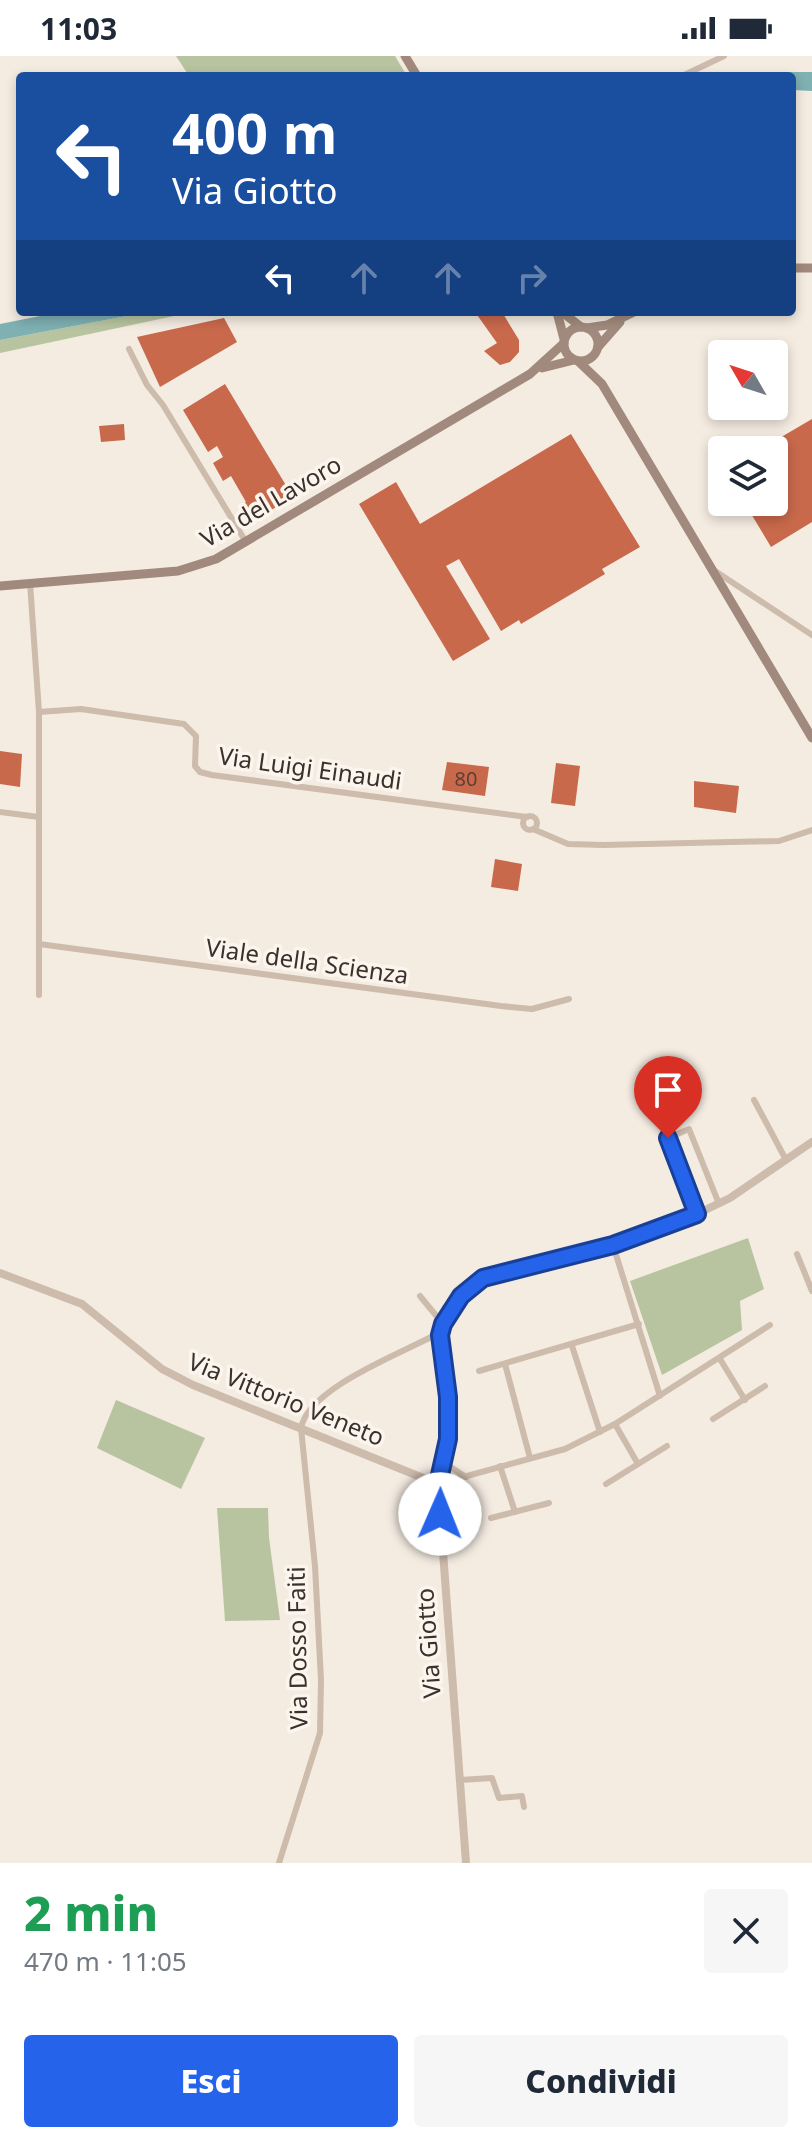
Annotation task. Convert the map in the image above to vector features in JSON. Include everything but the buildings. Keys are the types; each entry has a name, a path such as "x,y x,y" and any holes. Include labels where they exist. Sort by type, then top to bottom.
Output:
{"main road":[{"path":"560,316 566,353 602,384 812,738"},
{"path":"566,316 597,337 602,384"},
{"path":"535,370 573,329 627,316"},
{"path":"535,370 587,360 624,318"},
{"name":"Via del Lavoro","path":"0,586 178,571 216,559 535,370"}],"street":[{"path":"690,72 724,56"},
{"path":"129,349 147,385 163,405 246,542"},
{"path":"712,570 812,635"},
{"path":"30,583 39,712 39,995"},
{"name":"Via Luigi Einaudi","path":"39,712 81,709 184,724 196,736 195,766 212,775 524,818"},
{"path":"0,812 39,817"},
{"path":"535,826 525,827 524,818 534,817 535,826 544,835 568,844 603,845 779,841 812,830"},
{"name":"Viale della Scienza","path":"39,944 501,1006 532,1009 569,999"},
{"path":"754,1100 785,1158"},
{"path":"697,1214 668,1138 689,1129 719,1204"},
{"name":"Via Giotto","path":"466,1863 438,1484 448,1439 448,1397 440,1335 443,1324 461,1296 483,1278 613,1245 697,1214 719,1204 812,1142"},
{"path":"613,1245 660,1396"},
{"path":"797,1254 812,1291"},
{"name":"Via Vittorio Veneto","path":"0,1273 82,1304 162,1369 193,1385 438,1484"},
{"path":"420,1296 443,1324"},
{"path":"479,1371 639,1324"},
{"path":"438,1484 565,1449 615,1424 770,1325"},
{"path":"301,1428 309,1410 340,1384 440,1335"},
{"path":"572,1346 600,1432"},
{"path":"720,1359 745,1400"},
{"path":"505,1364 530,1458"},
{"path":"713,1419 765,1386"},
{"path":"615,1424 638,1464"},
{"name":"Via Dosso Faiti","path":"279,1863 320,1733 321,1680 315,1566 301,1428"},
{"path":"606,1484 667,1446"},
{"path":"443,1462 464,1478"},
{"path":"500,1466 515,1512"},
{"path":"491,1518 549,1503"},
{"path":"460,1780 492,1778 498,1796 522,1796 524,1807"}],"green space":[{"path":"176,56 395,56 405,72 186,72"},
{"path":"127,316 174,316 0,353 0,340"},
{"path":"748,1238 764,1289 740,1301 742,1330 662,1375 630,1281"},
{"path":"116,1400 205,1438 181,1489 97,1448"},
{"path":"217,1508 268,1508 280,1620 225,1621"}],"water":[{"path":"796,72 812,72 812,91 796,90"},
{"path":"40,316 127,316 0,340 0,324"}],"route":[{"path":"440,1514 438,1484 448,1439 448,1397 440,1335 451,1310 461,1296 483,1278 613,1245 697,1214 668,1138"}]}
